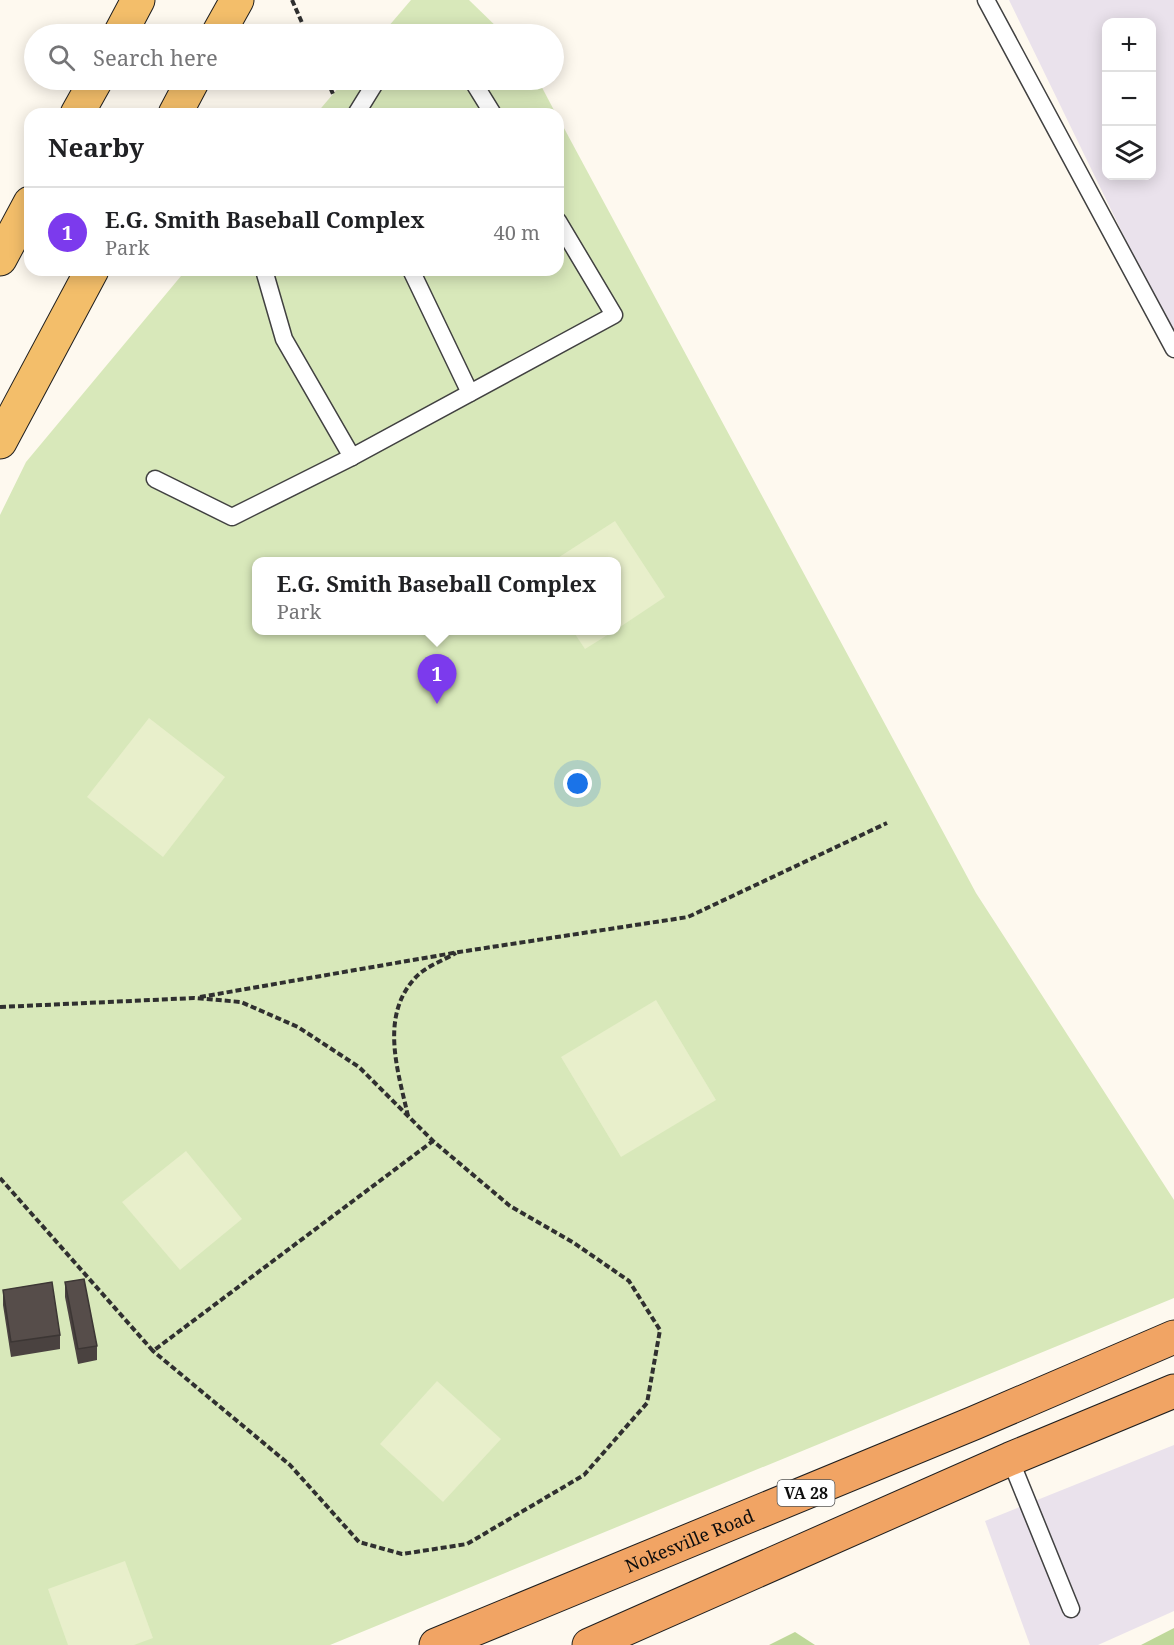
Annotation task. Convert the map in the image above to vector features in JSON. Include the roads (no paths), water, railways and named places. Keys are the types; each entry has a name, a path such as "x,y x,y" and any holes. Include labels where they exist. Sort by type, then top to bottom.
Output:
{"highway":[{"name":"Nokesville Road","path":"436,1645 974,1423 1174,1337"},
{"path":"589,1645 1011,1459 1174,1391"}],"main road":[{"path":"125,24 138,0"},
{"path":"224,24 237,0"},
{"path":"80,108 90,90"},
{"path":"178,108 188,90"},
{"path":"0,259 24,214"},
{"path":"0,442 89,276"}],"lane":[{"path":"986,0 1174,349"},
{"path":"360,108 371,90"},
{"path":"478,90 489,108"},
{"path":"155,478 232,518 352,457 615,315 564,231"},
{"path":"266,276 284,339 352,457"},
{"path":"414,276 470,393"},
{"path":"1011,1459 1071,1609"}],"place":[{"name":"E.G. Smith Baseball Complex","path":"437,704"}]}
